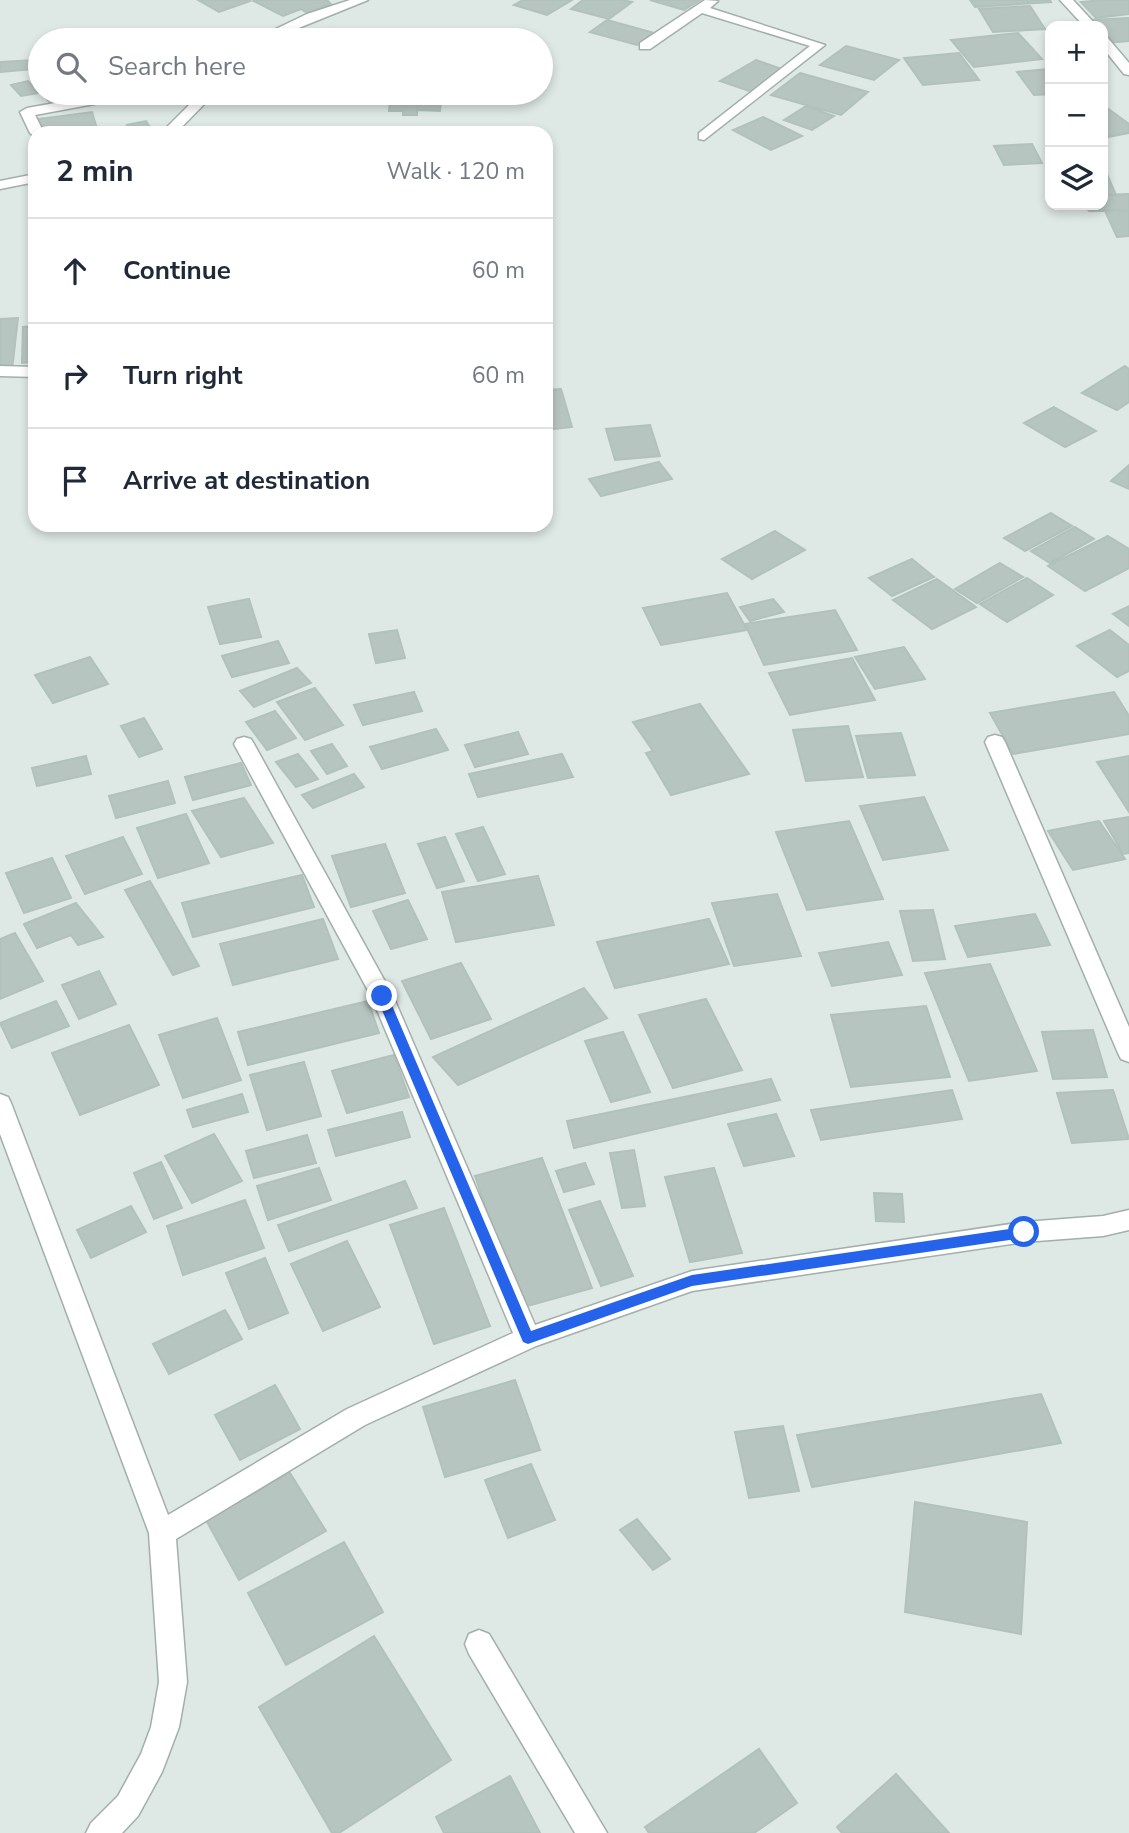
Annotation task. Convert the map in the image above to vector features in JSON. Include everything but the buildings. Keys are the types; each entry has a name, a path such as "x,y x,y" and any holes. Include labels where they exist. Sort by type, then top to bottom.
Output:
{"street":[{"path":"286,28 362,0"},
{"path":"645,46 714,0"},
{"path":"1066,0 1086,21"},
{"path":"701,9 819,45 704,136"},
{"path":"1108,46 1129,71"},
{"path":"34,126 27,112 66,105"},
{"path":"176,126 197,105"},
{"path":"0,185 28,179"},
{"path":"0,371 28,372"},
{"path":"995,742 1129,1053"},
{"path":"244,744 382,996 528,1338"},
{"path":"0,1104 162,1533 173,1682 165,1727 152,1762 128,1806 101,1833"},
{"path":"162,1533 356,1417 528,1338 692,1281 1024,1232 1103,1226 1129,1220"},
{"path":"479,1644 592,1833"}],"route":[{"path":"382,996 528,1338 692,1281 1024,1232"}]}
